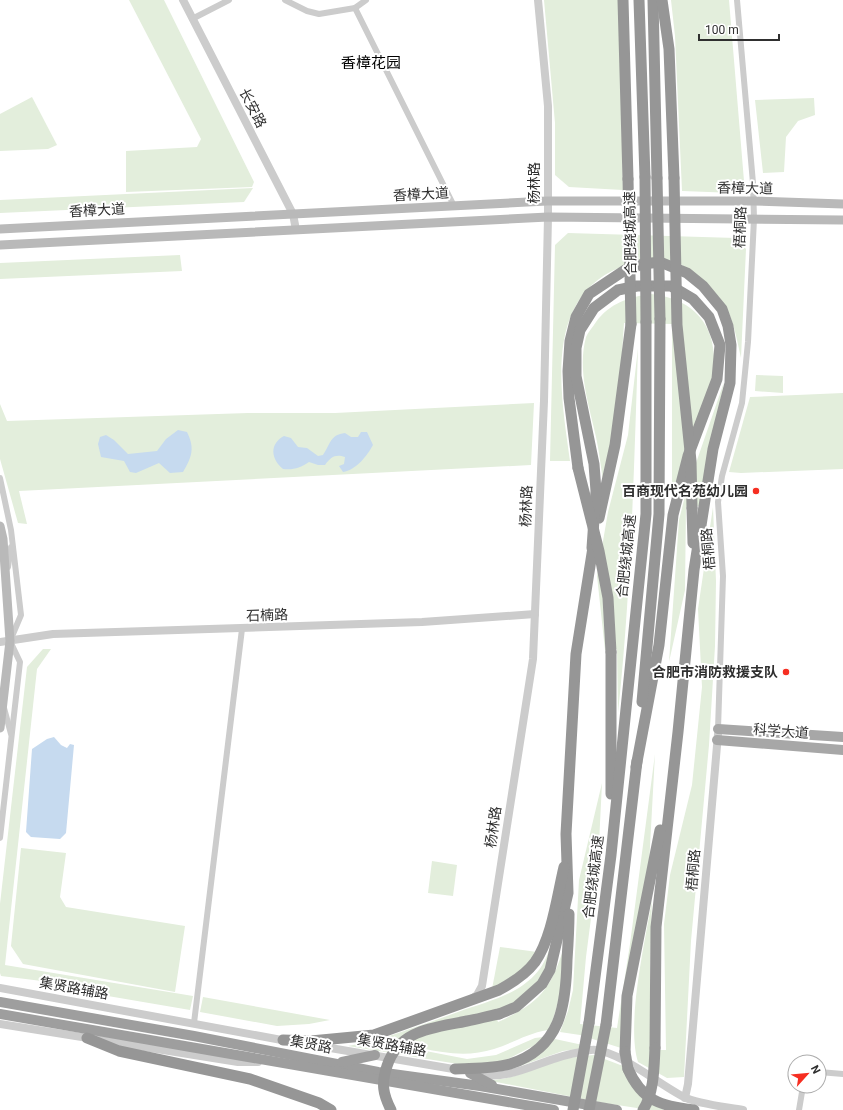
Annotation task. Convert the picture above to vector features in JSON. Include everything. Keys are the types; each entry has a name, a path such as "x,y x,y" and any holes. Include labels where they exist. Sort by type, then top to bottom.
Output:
{"highway":[{"path":"455,1069 510,1064 528,1056 544,1043 552,1032 562,1014 566,989 568,893 566,834 576,654 592,548 615,445 631,324 623,0"},
{"name":"合肥绕城高速","path":"573,1110 589,1023 611,855 646,514 645,177 639,0"},
{"name":"合肥绕城高速","path":"589,1110 606,1025 636,767 659,514 660,319 653,0"},
{"path":"662,0 669,50 674,178 677,324 691,461 694,570"},
{"path":"611,855 611,652 608,598 599,552 578,468 569,398 568,371 570,341 579,312 589,294 625,270 643,264 660,262 687,273 703,286 722,309 728,326 731,345 730,383 713,449 694,570 678,732 656,927 654,1075 646,1106 642,1110"},
{"path":"592,548 596,491 594,464 576,376 576,348 580,330 594,308 618,290 637,286 671,286 693,299 709,317 720,345 717,379 688,456 673,515 659,645 636,767"},
{"path":"670,797 659,835 627,996 625,1052 628,1069 634,1084 646,1096 664,1104 694,1110"},
{"path":"283,1040 311,1041 374,1035 499,990 515,981 536,962 547,937 567,853"},
{"path":"391,1110 384,1096 384,1077 391,1054 407,1038 431,1027 499,1014 516,1007 542,984 550,970 568,893"},
{"name":"集贤路","path":"0,1002 378,1072 500,1090 617,1110"},
{"name":"集贤路","path":"0,1014 498,1102 554,1110"},
{"path":"87,1038 119,1051 250,1079 318,1103 331,1110"},
{"path":"337,1064 375,1055"},
{"path":"470,1073 500,1090"},
{"path":"498,1102 522,1110"}],"main road":[{"name":"香樟大道","path":"0,229 547,201 754,201 843,204"},
{"path":"0,245 548,218 843,220"},
{"path":"0,526 3,539 10,641 0,728"},
{"name":"科学大道","path":"718,728 843,737"},
{"name":"科学大道","path":"717,740 843,750"}],"street":[{"name":"长安路","path":"183,0 293,214 296,230"},
{"path":"192,19 229,0"},
{"path":"286,0 307,11 319,14 355,8 366,0"},
{"name":"杨林路","path":"465,1003 477,995 482,986 532,659 544,401 548,218 548,106 538,0"},
{"name":"梧桐路","path":"685,1098 688,1084 718,728 723,576 718,502 722,476 742,403 748,342 754,219 754,201 737,0"},
{"path":"355,8 454,206"},
{"path":"0,478 12,538 21,614 10,641 20,662 0,838"},
{"path":"6,583 12,538"},
{"name":"石楠路","path":"0,642 53,634 422,622 535,614"},
{"path":"194,1023 242,629"},
{"path":"3,704 12,737"},
{"name":"集贤路辅路","path":"0,988 283,1040 455,1069 488,1077 502,1076 518,1072 550,1058 568,1053 596,1050 631,1065 685,1098 743,1110"},
{"path":"0,1024 238,1062 269,1061"},
{"path":"827,1073 843,1074"},
{"path":"799,1110 801,1094"}],"green space":[{"path":"129,0 164,0 254,182 252,187 126,192 126,151 197,147 201,139"},
{"path":"544,0 619,0 623,190 569,187 555,175 555,123"},
{"path":"671,0 729,0 744,181 735,193 682,191 675,36"},
{"path":"32,97 57,145 48,149 0,151 0,114"},
{"path":"814,98 815,115 798,121 786,137 784,172 763,173 755,100"},
{"path":"253,188 244,202 0,213 0,200"},
{"path":"568,233 736,238 746,249 741,358 733,324 724,304 709,286 690,271 678,262 640,264 621,267 596,282 578,301 568,325 562,351 561,379 570,461 550,461 555,245"},
{"path":"180,255 182,271 0,279 0,263"},
{"path":"651,294 676,300 695,312 703,321 708,331 714,356 712,381 672,500 672,324 624,323 619,400 603,482 597,442 583,375 586,337 601,315 620,302"},
{"path":"638,348 629,577 618,713 617,649 605,650 597,576 608,512 628,435"},
{"path":"756,375 783,376 783,393 755,391"},
{"path":"724,382 700,506 686,506 685,590 669,662 679,520 686,492"},
{"path":"843,393 843,469 741,473 729,472 750,397"},
{"path":"534,403 531,465 19,491 27,524 18,523 0,459 0,404 7,421 248,413 335,413"},
{"path":"713,507 716,581 715,646 709,745 691,941 684,1077 667,1078 638,1062 634,1027 635,1005 641,960 652,900 650,967 653,1050 666,1050 664,924 670,875 692,785 702,687 698,609"},
{"path":"43,649 51,649 37,669 5,965 193,996 190,1010 61,988 50,982 1,976 0,904 27,667"},
{"path":"655,754 649,865 621,1048 580,1035 560,1032 568,1011 573,990 579,880 602,783 598,864 586,957 580,1024 617,1028 630,944"},
{"path":"21,848 66,853 60,897 66,907 185,926 175,992 23,964 11,946"},
{"path":"432,861 457,865 453,896 428,893"},
{"path":"551,944 545,974 511,1006 495,1012 498,1022 525,1008 534,1000 549,983 555,972 565,944 559,999 553,1020 548,1030 534,1033 494,1049 466,1054 424,1049 383,1038 501,997 515,990 527,982 537,972 545,960"},
{"path":"500,947 537,952 525,968 492,989"},
{"path":"203,997 330,1020 309,1024 277,1026 200,1012"},
{"path":"543,1037 535,1045 504,1061 464,1065 348,1046 374,1041 467,1059 496,1055 535,1038"},
{"path":"555,1039 592,1047 563,1051 503,1072 537,1056"},
{"path":"594,1055 623,1066 643,1099 664,1110 650,1110 604,1103 486,1080 503,1079 565,1059"}],"water":[{"path":"178,430 187,432 192,448 189,462 183,472 170,473 159,463 136,473 130,472 124,461 101,457 98,444 100,437 106,435 114,440 128,454 157,451 166,439"},
{"path":"361,432 367,432 373,445 361,462 348,471 343,472 339,466 344,464 345,457 342,456 334,457 325,465 318,465 309,462 294,469 283,469 276,461 274,456 273,452 276,443 284,436 291,438 298,447 307,448 318,456 323,455 331,440 336,436 345,433 351,437 358,437"},
{"path":"54,737 61,745 67,748 70,744 74,745 66,833 60,839 31,837 26,832 32,749 47,739"}],"place":[{"name":"百商现代名苑幼儿园","path":"756,491"},
{"name":"合肥市消防救援支队","path":"786,672"}],"district":[{"name":"香樟花园","path":"371,63"}]}
